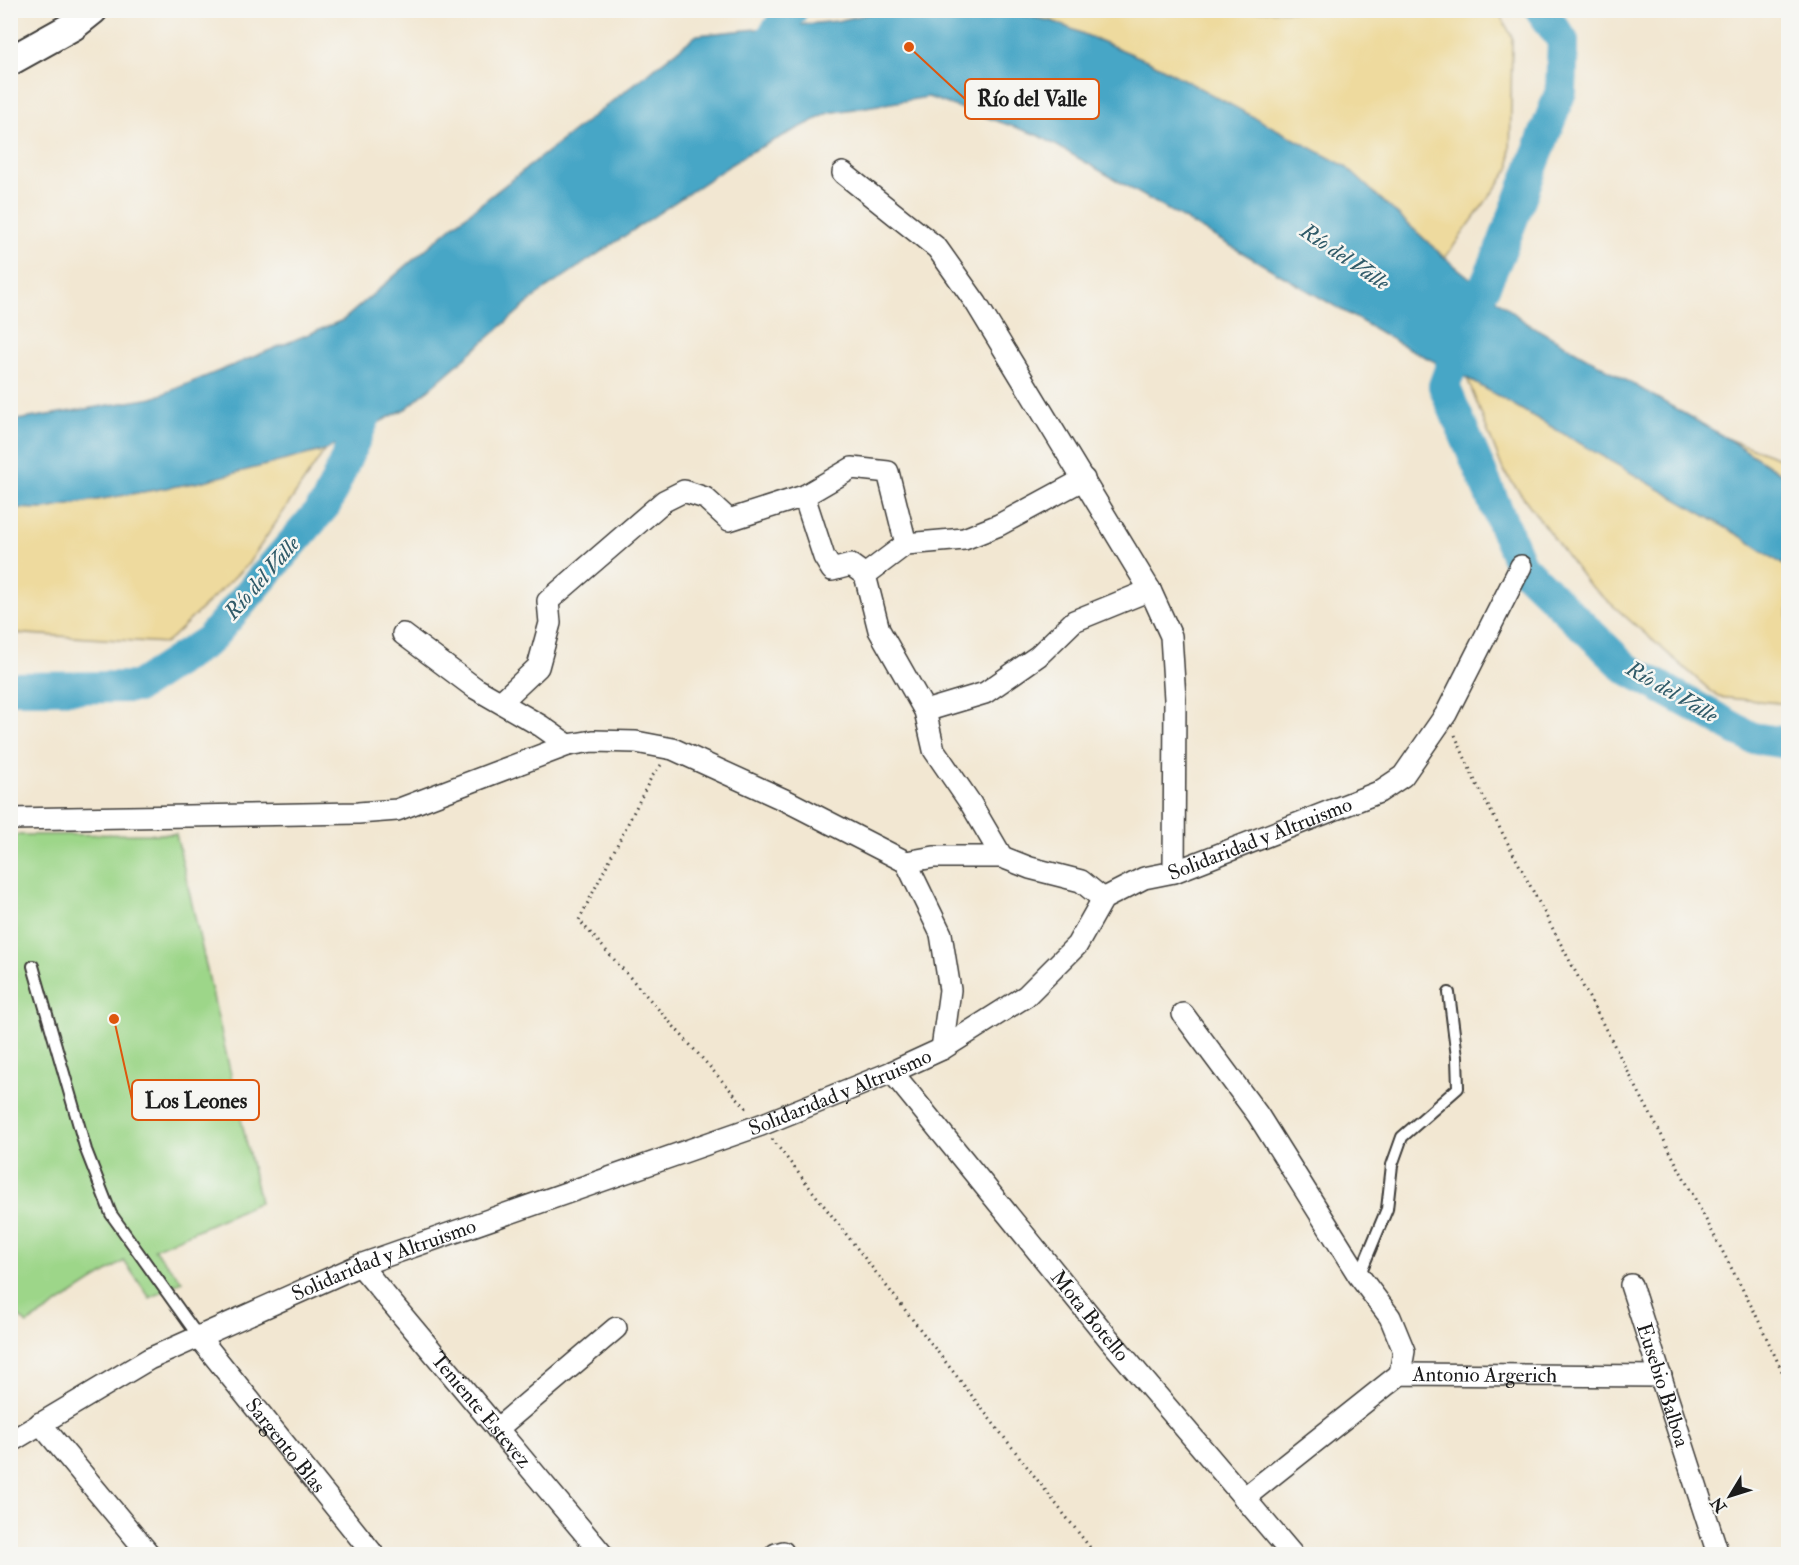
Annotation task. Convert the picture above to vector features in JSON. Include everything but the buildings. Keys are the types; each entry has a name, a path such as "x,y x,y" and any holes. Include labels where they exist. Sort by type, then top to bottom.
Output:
{"main road":[{"path":"10,61 83,18 116,10"}],"street":[{"path":"843,173 937,248 976,303 1150,590 1171,636 1175,699 1174,872"},
{"path":"501,702 538,667 550,623 548,601 664,501 684,491 705,498 729,519 804,496 852,468 888,472 906,544"},
{"path":"865,575 906,544 964,538 999,525 1084,478"},
{"path":"804,496 825,557 832,570 851,565 865,575 879,630 925,711 934,750 971,804 1002,856"},
{"name":"Solidaridad y Altruismo","path":"10,1442 149,1359 360,1265 761,1125 892,1072 942,1048 1026,996 1077,945 1103,898 1144,878 1174,872 1380,792 1403,776 1446,714 1521,566"},
{"path":"925,711 985,693 1038,656 1074,621 1150,590"},
{"path":"403,634 443,665 568,745"},
{"path":"10,819 358,813 397,810 568,745 593,741 636,742 673,749 789,802 906,862 941,934 950,990 942,1048"},
{"path":"906,862 934,857 1002,856 1030,868 1081,881 1103,898"},
{"path":"1183,1014 1258,1114 1359,1276 1390,1317 1404,1351 1400,1374"},
{"name":"Mota Botello","path":"892,1072 1109,1339 1292,1554"},
{"name":"Teniente Estevez","path":"360,1265 602,1554"},
{"name":"Eusebio Balboa","path":"1631,1285 1719,1554"},
{"path":"497,1429 616,1328"},
{"name":"Sargento Blas","path":"198,1336 373,1554"},
{"name":"Antonio Argerich","path":"1244,1498 1400,1374 1661,1376"},
{"path":"40,1423 149,1554"}],"lane":[{"path":"33,966 86,1150 111,1214 198,1336"},
{"path":"1359,1276 1387,1209 1392,1165 1402,1137 1458,1088 1457,1058 1449,993"}],"path":[{"path":"1446,714 1474,779 1755,1313 1788,1384"},
{"path":"673,749 651,778 579,920 761,1125 1095,1554"}],"green space":[{"path":"176,834 260,1202 154,1249 182,1281 150,1298 124,1261 27,1324 10,1308 10,835"}],"sand":[{"path":"998,11 1498,11 1512,37 1510,168 1445,258 1345,166 1151,62 1052,21"},
{"path":"1467,378 1742,537 1788,568 1788,704 1718,697 1587,583 1503,470"},
{"path":"1728,439 1788,461 1788,478"},
{"path":"325,450 248,564 166,643 11,633 10,508 45,509 200,482"}],"water":[{"path":"882,11 998,11 1052,21 1151,62 1345,166 1445,258 1525,322 1728,439 1788,478 1788,568 1742,537 1467,378 1404,346 1040,136 928,97 829,113 747,154 541,292 407,408 325,450 200,482 45,509 11,508 11,421 153,398 343,320 455,224 697,35 837,21"}],"waterway":[{"name":"Río del Valle","path":"755,60 792,10"},
{"name":"Río del Valle","path":"1541,10 1563,41 1561,91 1499,254 1464,331 1444,386 1521,566 1626,668 1752,738 1788,743"},
{"name":"Río del Valle","path":"10,688 137,687 209,640 326,504 375,394"}],"place":[{"name":"Río del Valle","path":"909,47"},
{"name":"Los Leones","path":"114,1019"}]}
